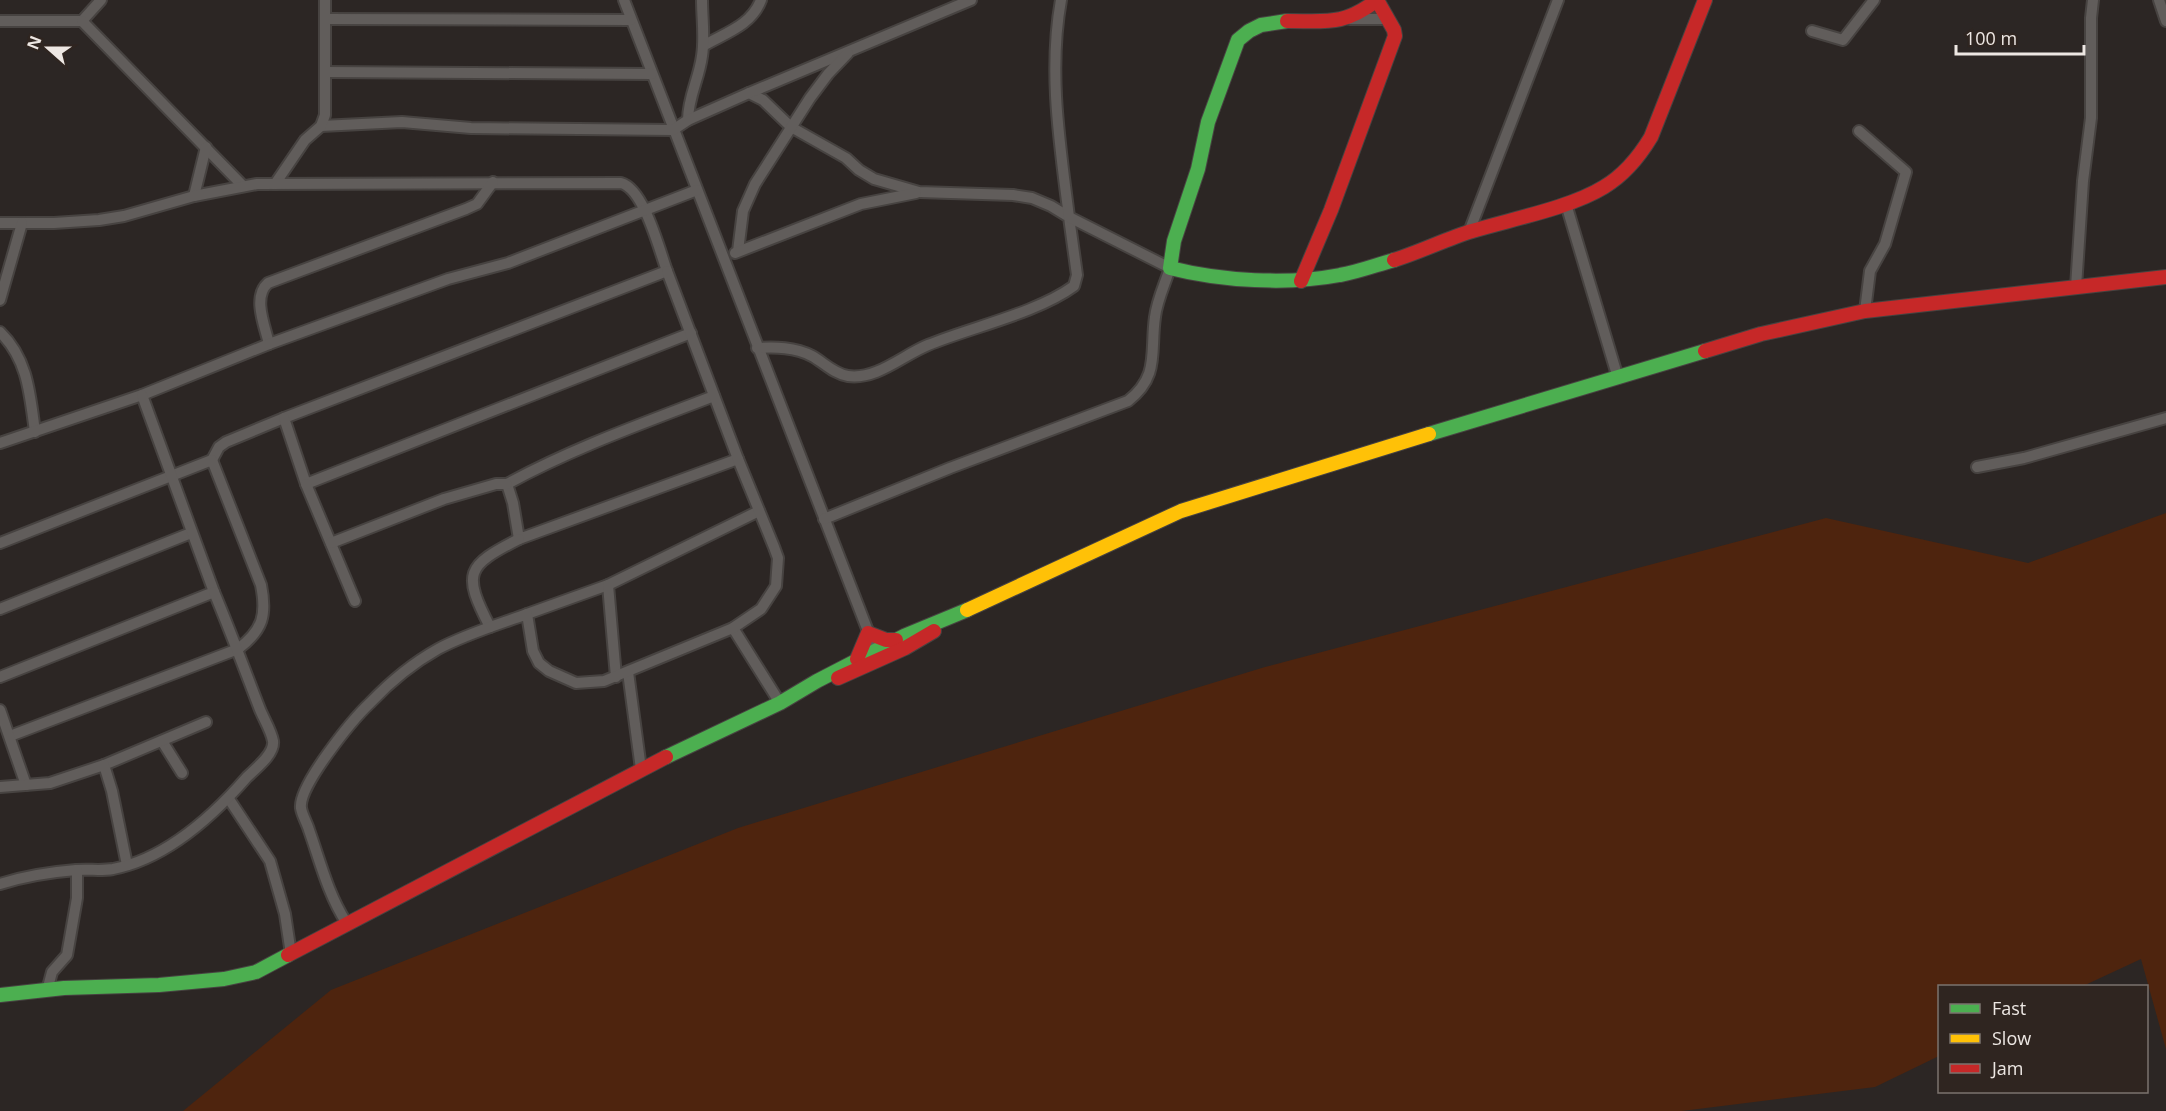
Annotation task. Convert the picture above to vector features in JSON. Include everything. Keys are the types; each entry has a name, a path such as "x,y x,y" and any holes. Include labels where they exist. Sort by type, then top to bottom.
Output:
{"street":[{"path":"82,21 101,0"},
{"path":"275,184 305,141 321,126 325,115 325,0"},
{"path":"624,0 877,655"},
{"path":"688,120 689,100 699,72 704,46 702,0"},
{"path":"704,46 748,21 755,14 761,0"},
{"path":"321,126 402,122 471,128 673,130 688,120 971,0"},
{"path":"757,348 777,347 802,352 838,373 847,376 861,375 887,367 927,346 1038,305 1069,290 1077,281 1055,99 1054,72 1061,0"},
{"path":"1301,281 1331,210 1395,40 1393,25 1386,19 1377,0 1347,19"},
{"path":"1469,232 1558,0"},
{"path":"723,258 861,204 919,192 1013,195 1032,198 1170,268 1202,276 1301,281 1342,275 1399,258 1469,232 1566,204 1605,187 1639,156 1651,137 1705,0"},
{"path":"1812,31 1844,40 1874,0"},
{"path":"2076,287 2083,181 2091,118 2093,0"},
{"path":"2159,0 2166,21"},
{"path":"325,19 631,20"},
{"path":"824,519 950,468 1128,401 1140,392 1148,380 1152,364 1155,314 1170,268 1174,241 1198,169 1208,122 1238,40 1247,31 1262,24 1386,19"},
{"path":"0,21 82,21 243,186"},
{"path":"738,251 743,211 755,184 828,74 852,49"},
{"path":"326,72 652,74"},
{"path":"750,93 763,100 792,127 846,158 859,170 874,179 919,192"},
{"path":"1859,131 1906,172 1885,244 1870,271 1865,311"},
{"path":"194,196 207,147"},
{"path":"269,344 260,304 263,288 268,284 466,209 477,204 493,182"},
{"path":"0,223 54,223 115,217 194,196 243,186 275,184 621,183 631,188 645,210 738,459 778,558 777,586 761,609 733,628 604,681 576,683 549,671 539,663 533,651 527,614"},
{"path":"0,443 142,395 269,344 448,279 508,263 697,190"},
{"path":"1566,204 1618,378"},
{"path":"0,300 22,223"},
{"path":"0,543 212,460 219,447 226,442 284,418 667,271"},
{"path":"0,994 48,987 176,985 224,980 256,972 346,922 641,769 877,655 896,640 965,611 1181,511 1761,334 1865,311 2166,277"},
{"path":"0,332 14,347 22,362 29,386 35,432"},
{"path":"306,484 692,333"},
{"path":"0,884 33,875 113,869 127,865 180,839 229,799 270,752 273,741 169,475 142,395"},
{"path":"331,543 444,499 496,484 507,484 572,452 714,396"},
{"path":"284,418 306,484 356,600"},
{"path":"1977,467 2024,458 2166,418"},
{"path":"490,627 473,587 474,573 480,561 519,539 738,459"},
{"path":"10,736 238,649 253,638 260,623 264,603 261,585 212,460"},
{"path":"507,484 513,503 519,539"},
{"path":"346,922 334,901 301,808 302,797 324,758 362,712 388,686 436,650 490,627 608,585 759,510"},
{"path":"0,609 191,533"},
{"path":"608,585 616,677"},
{"path":"0,677 214,592"},
{"path":"803,691 857,659 905,648 965,611"},
{"path":"733,628 780,703"},
{"path":"868,633 885,640 896,640"},
{"path":"857,659 868,633"},
{"path":"628,672 641,769"},
{"path":"0,710 26,785"},
{"path":"0,787 50,783 104,765 206,722"},
{"path":"162,741 182,773"},
{"path":"104,765 112,791 127,865"},
{"path":"229,799 270,861 285,914 291,954"},
{"path":"48,987 52,972 67,955 77,897 77,870"}],"shaded area":[{"path":"2166,513 2166,1049 2141,959 2085,985 1938,985 1938,1056 1875,1087 1682,1111 183,1111 331,990 738,828 1265,667 1826,518 2028,563"}],"traffic: fast":[{"path":"1287,21 1261,25 1238,40 1208,122 1198,169 1174,241 1170,268 1232,279 1277,281 1347,274 1394,260"},
{"path":"1429,434 1705,351"},
{"path":"666,757 780,703 904,636 967,610"},
{"path":"0,995 64,988 159,985 224,979 256,972 288,955"}],"traffic: slow":[{"path":"967,610 1181,511 1429,434"}],"traffic: jam":[{"path":"1287,21 1324,21 1344,18 1377,0 1395,36 1331,210 1301,281"},
{"path":"1394,260 1472,231 1575,201 1604,187 1618,177 1651,137 1705,0"},
{"path":"1705,351 1761,334 1865,311 2166,277"},
{"path":"838,678 905,648 934,631"},
{"path":"857,659 868,633 886,640 896,640"},
{"path":"288,955 666,757"}]}
